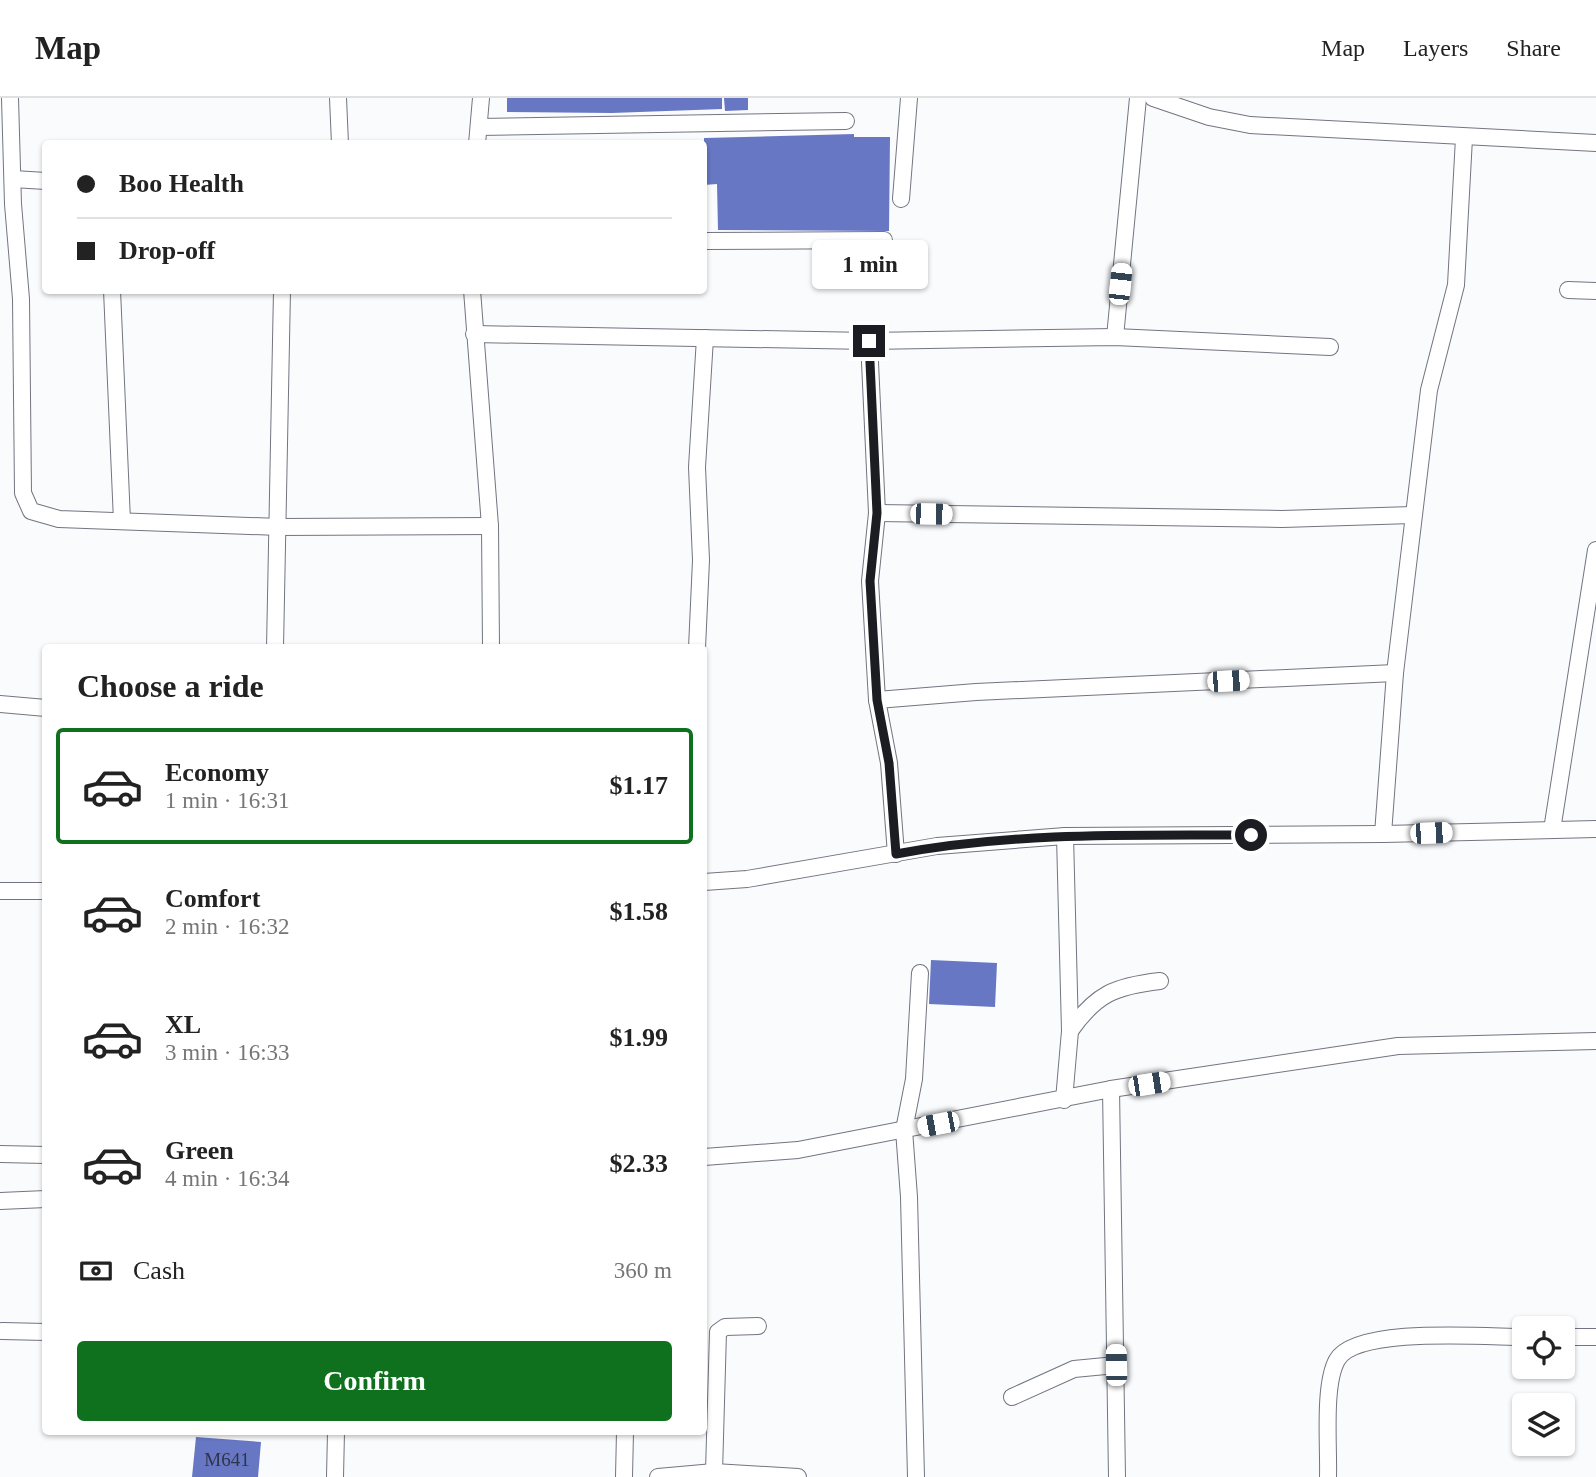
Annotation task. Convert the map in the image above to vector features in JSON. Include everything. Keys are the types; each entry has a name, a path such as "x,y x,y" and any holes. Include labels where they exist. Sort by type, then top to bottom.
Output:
{"street":[{"path":"10,98 21,299 25,502 31,511 58,519 279,527 490,526"},
{"path":"338,98 340,140"},
{"path":"481,98 478,135 846,121"},
{"path":"901,199 909,98"},
{"path":"1115,337 1138,98"},
{"path":"1153,98 1209,117 1250,125 1596,143"},
{"path":"1383,834 1395,674 1429,390 1456,285 1464,138"},
{"path":"13,179 42,181"},
{"path":"707,241 884,240"},
{"path":"0,250 17,248"},
{"path":"1568,290 1596,291"},
{"path":"112,294 122,521"},
{"path":"275,644 282,294"},
{"path":"472,294 490,526 491,644"},
{"path":"474,334 869,341 1115,337 1330,347"},
{"path":"697,644 701,560 697,467 705,338"},
{"path":"869,341 877,513 870,581 877,700 889,763 896,854"},
{"path":"877,513 1282,519 1413,514"},
{"path":"1552,830 1596,550"},
{"path":"877,700 976,692 1395,674"},
{"path":"0,704 42,708"},
{"path":"707,882 747,879 937,846 1065,836 1383,834 1596,829"},
{"path":"1064,1100 1070,1031 1065,836"},
{"path":"0,891 42,891"},
{"path":"916,1477 909,1197 904,1130 914,1079 920,973"},
{"path":"1070,1031 1083,1012 1104,993 1129,985 1160,981"},
{"path":"707,1153 798,1150 1111,1089 1398,1046 1596,1041"},
{"path":"1111,1089 1117,1477"},
{"path":"0,1154 42,1155"},
{"path":"0,1201 42,1199"},
{"path":"714,1472 718,1332 724,1327 758,1326"},
{"path":"2,1331 42,1332"},
{"path":"1328,1477 1331,1379 1338,1358 1351,1347 1371,1340 1403,1338 1512,1337"},
{"path":"1575,1337 1596,1337"},
{"path":"1012,1396 1073,1368 1116,1365"},
{"path":"335,1477 336,1435"},
{"path":"624,1477 625,1435"},
{"path":"658,1477 714,1472 798,1477"}],"building":[{"path":"507,98 722,98 722,109 612,113 507,112"},
{"path":"724,98 748,98 748,110 725,111"},
{"path":"854,134 854,137 890,137 889,231 718,230 717,184 707,185 707,140 704,138"},
{"path":"931,960 997,963 995,1007 929,1004"},
{"path":"196,1437 261,1442 258,1477 192,1477"}],"route":[{"path":"869,341 877,513 870,581 877,700 881,734 889,763 896,854 937,846 1065,836 1251,835"}]}
